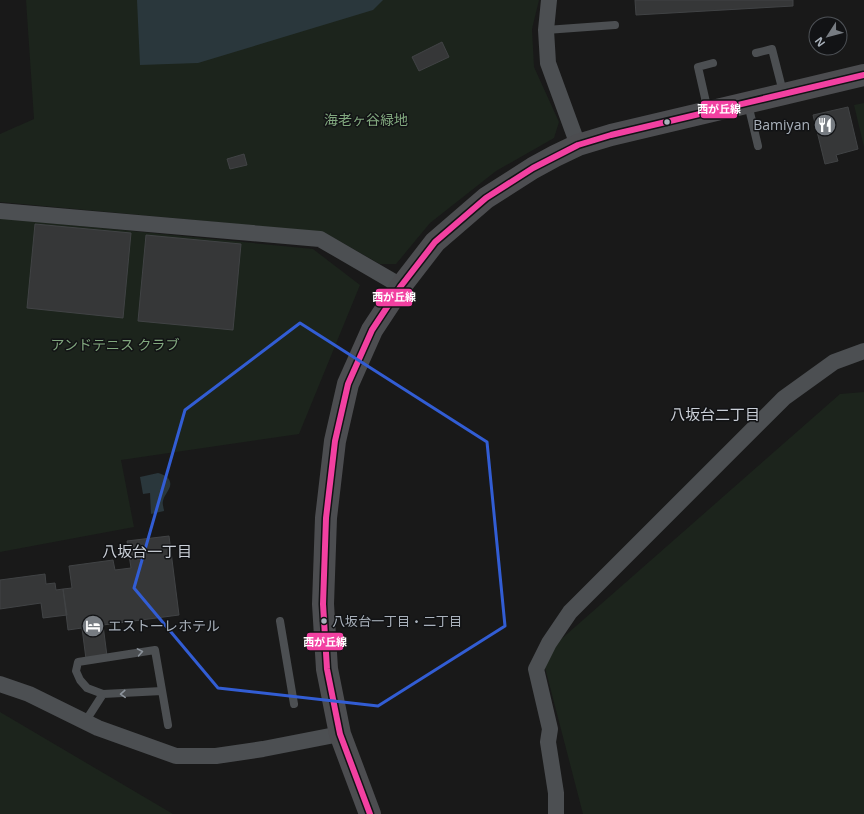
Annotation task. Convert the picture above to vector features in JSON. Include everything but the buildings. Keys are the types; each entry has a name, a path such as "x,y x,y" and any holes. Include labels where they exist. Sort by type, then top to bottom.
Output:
{"main road":[{"path":"370,814 340,734 327,669 323,604 326,518 335,441 348,384 372,330 401,286 436,242 486,198 555,156 578,146 612,135 864,75"}],"street":[{"path":"549,0 546,30 548,63 578,146"},
{"path":"0,211 320,239 401,286"},
{"path":"556,814 556,793 548,742 550,729 536,669 549,643 570,612 784,398 834,362 864,351"},
{"path":"0,684 29,694 98,728 176,756 216,756 340,734"}],"lane":[{"path":"546,30 615,25"},
{"path":"756,53 772,49 784,94"},
{"path":"709,112 698,67 713,63"},
{"path":"748,103 758,146"},
{"path":"280,621 294,704"},
{"path":"162,691 103,694 87,688 80,680 76,671 78,662 155,650 168,725"},
{"path":"85,722 103,694"}],"highlighted area":[{"path":"300,323 487,442 505,626 378,706 218,688 134,588 185,410"}],"green space":[{"name":"海老ヶ谷緑地","path":"26,0 539,0 532,29 534,67 559,122 554,138 496,171 430,223 396,264 380,264 323,232 0,202 0,134 34,119"},
{"path":"864,103 864,147 854,105"},
{"name":"アンドテニス クラブ","path":"0,218 313,249 360,285 299,434 121,460 134,527 0,552"},
{"path":"864,392 864,814 583,814 542,656 840,394"},
{"path":"0,712 173,814 0,814"}],"shaded area":[{"path":"137,0 383,0 373,10 198,63 140,65"},
{"path":"158,473 167,477 170,486 163,501 164,511 151,514 150,493 143,494 140,477"}],"transit line":[{"name":"西が丘線","path":"370,814 340,734 327,669 323,604 326,518 335,441 348,384 372,330 401,286 435,242 486,198 533,168 578,145 611,135 864,75"}],"place":[{"name":"Bamiyan","path":"825,125"},
{"name":"八坂台一丁目・二丁目","path":"324,621"},
{"name":"エストーレホテル","path":"93,626"}],"district":[{"name":"八坂台二丁目","path":"715,415"},
{"name":"八坂台一丁目","path":"147,552"}]}
